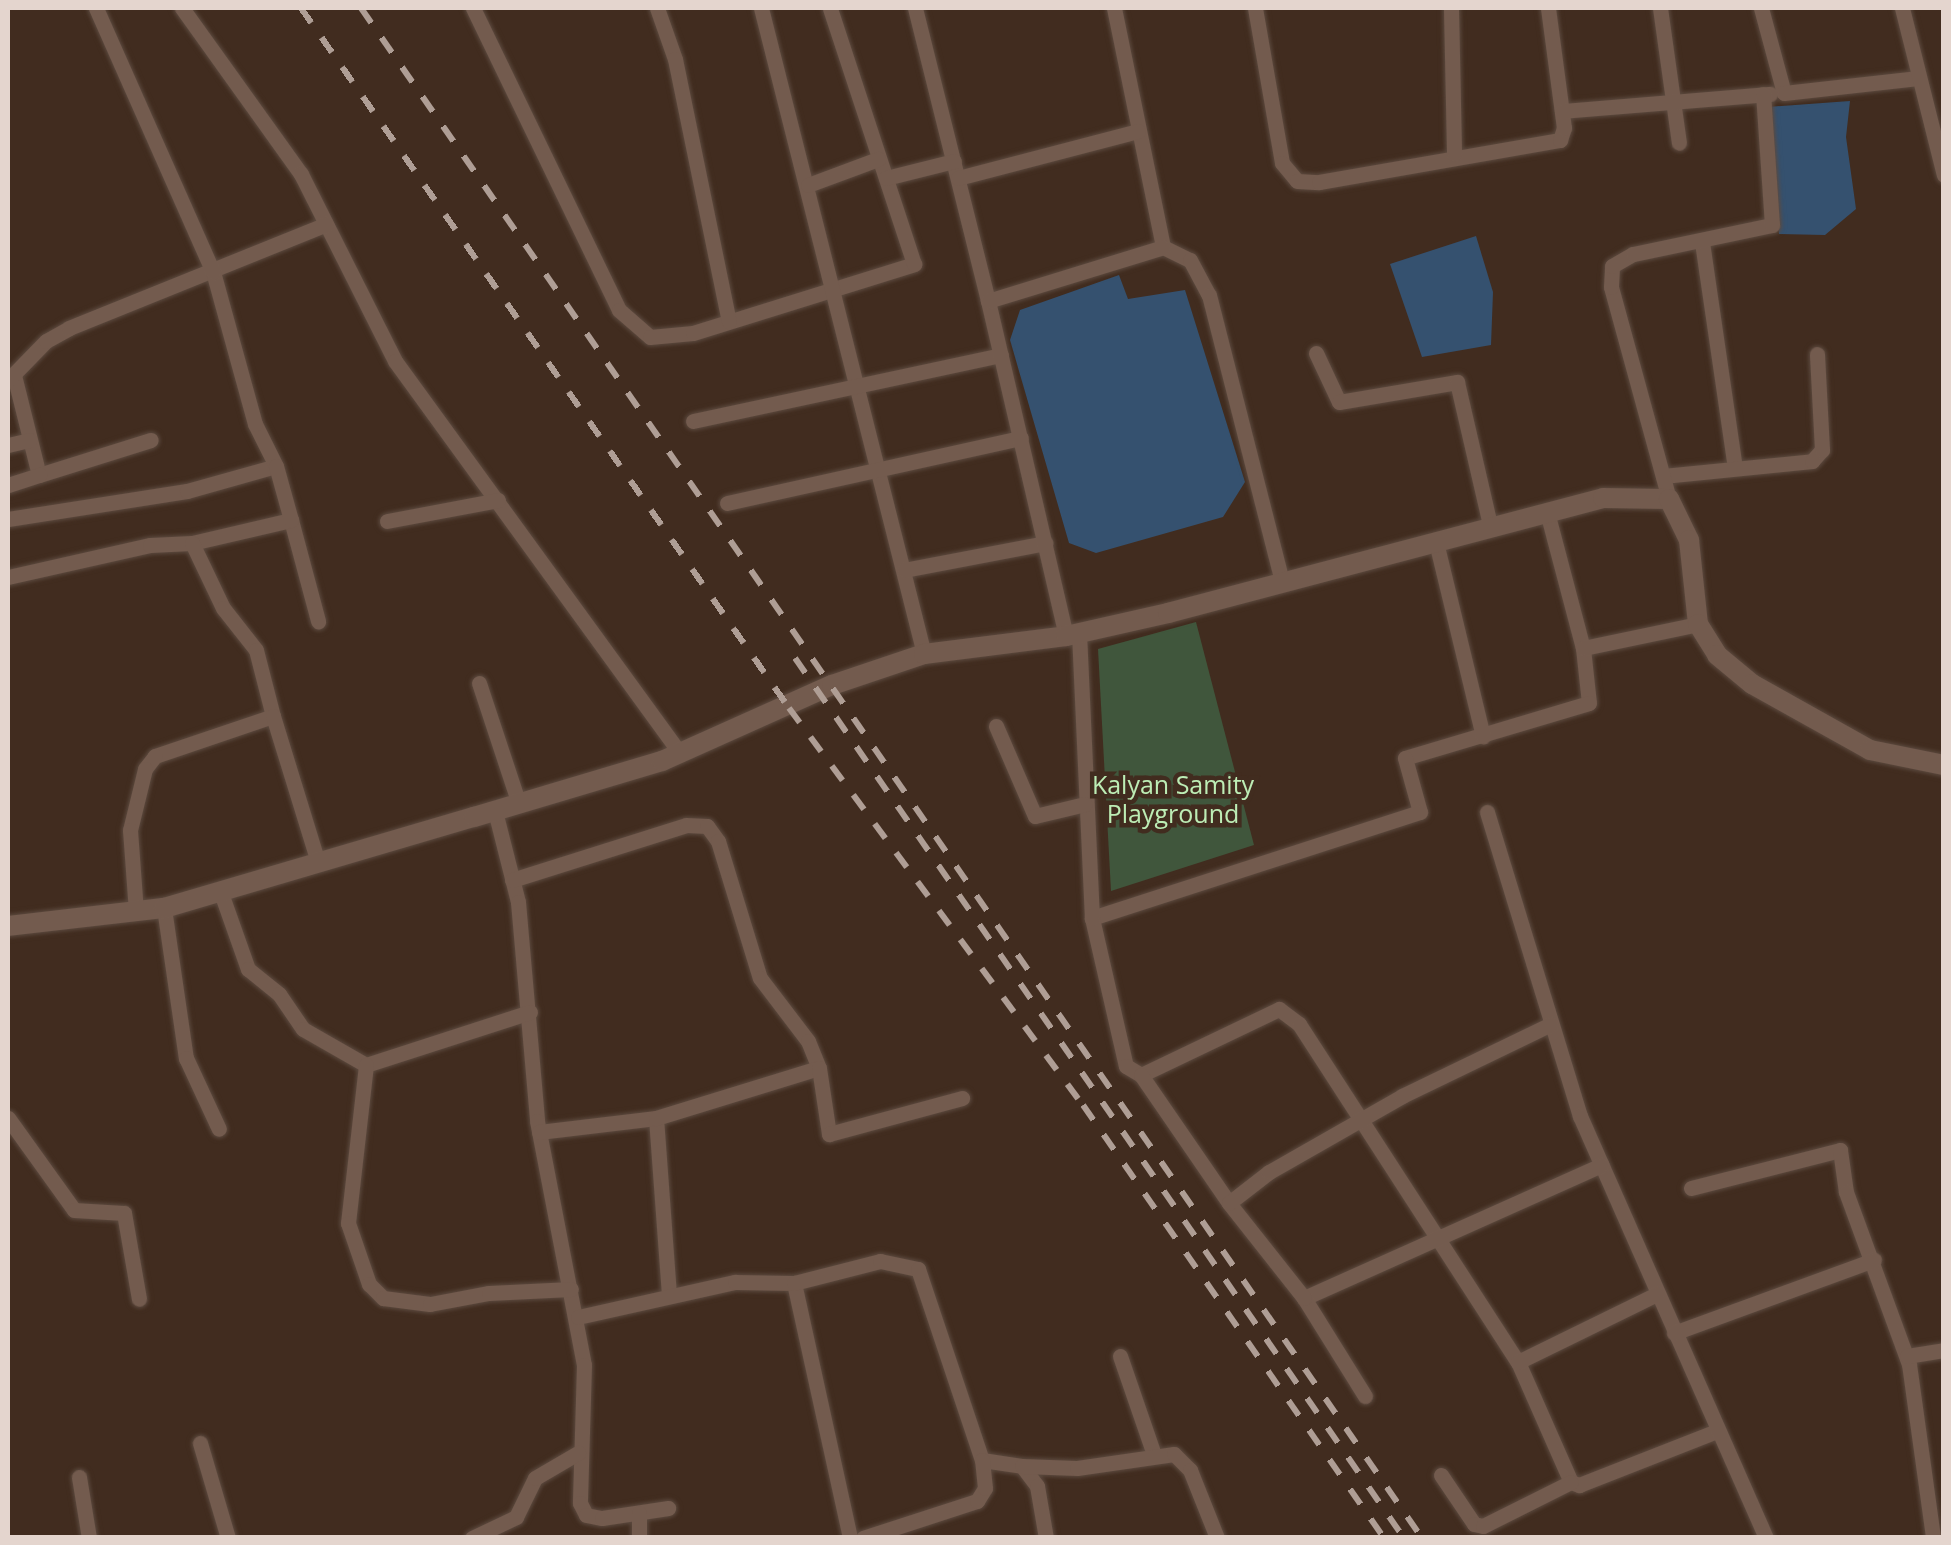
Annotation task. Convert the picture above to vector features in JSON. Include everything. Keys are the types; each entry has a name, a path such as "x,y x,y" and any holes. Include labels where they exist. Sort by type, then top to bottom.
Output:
{"street":[{"path":"96,8 213,272 255,424 276,466 318,622"},
{"path":"182,8 278,136 396,360 682,754"},
{"path":"473,8 632,328 650,337 670,337 729,322 914,264 830,8"},
{"path":"658,8 675,59 729,322"},
{"path":"761,8 924,654"},
{"path":"915,8 1045,542 1073,634 1092,918 1126,1066 1141,1075 1229,1203 1304,1298 1365,1396"},
{"path":"1114,8 1163,247"},
{"path":"1255,8 1282,162 1297,182 1454,154 1546,146 1560,140 1562,111 1548,8"},
{"path":"1451,8 1454,154"},
{"path":"1660,8 1678,143"},
{"path":"1760,8 1784,93"},
{"path":"1902,8 1944,175"},
{"path":"1562,111 1918,78"},
{"path":"1763,94 1772,225 1634,254 1612,266 1611,287 1669,498 1690,540 1698,624 1718,656 1820,728 1870,750 1944,765"},
{"path":"886,178 956,170 1138,132"},
{"path":"808,185 878,159"},
{"path":"39,474 10,378 46,340 326,224"},
{"path":"1702,242 1734,468"},
{"path":"988,301 1163,247 1190,260 1208,294 1282,582"},
{"path":"1316,353 1339,402 1457,382 1491,529"},
{"path":"694,421 856,382 1001,354"},
{"path":"1663,476 1812,461 1822,450 1817,354"},
{"path":"727,503 1022,438"},
{"path":"8,445 29,440"},
{"path":"8,486 151,440"},
{"path":"8,519 187,491 276,466"},
{"path":"8,926 164,908 318,859 518,804 682,754 832,685 924,654 1073,634 1602,498 1669,498"},
{"path":"387,521 498,500"},
{"path":"1092,918 1420,812 1405,758 1589,703 1584,648 1548,512"},
{"path":"8,577 150,545 192,543 290,520"},
{"path":"904,570 1045,542"},
{"path":"1436,542 1483,736"},
{"path":"192,543 223,608 256,650 318,859"},
{"path":"1584,648 1698,624"},
{"path":"479,683 518,804"},
{"path":"136,912 130,830 145,768 154,756 273,716"},
{"path":"996,726 1035,816 1085,804"},
{"path":"494,811 512,880 530,1012 539,1132 578,1317 584,1364 578,1453 586,1515 668,1508"},
{"path":"1487,812 1550,1024 1602,1166 1766,1538"},
{"path":"512,880 686,825 707,826 718,841 768,996 808,1040 819,1068 829,1134 962,1098"},
{"path":"220,890 248,969 279,994 303,1029 366,1065 530,1012"},
{"path":"164,908 186,1058 219,1129"},
{"path":"1141,1075 1278,1009 1299,1024 1360,1121 1441,1236 1518,1362 1571,1482 1579,1485 1716,1430"},
{"path":"1229,1203 1269,1172 1360,1121 1550,1024"},
{"path":"366,1065 348,1223 368,1284 382,1298 430,1304 489,1292 572,1289"},
{"path":"539,1132 656,1118 819,1068"},
{"path":"8,1118 74,1210 124,1213 139,1299"},
{"path":"656,1118 669,1296"},
{"path":"1692,1188 1840,1150 1846,1192 1906,1356 1933,1538"},
{"path":"1304,1298 1602,1166"},
{"path":"1674,1334 1874,1260"},
{"path":"578,1317 735,1282 794,1283 880,1262 918,1269 982,1460 985,1488 977,1501 863,1538"},
{"path":"794,1283 850,1538"},
{"path":"1518,1362 1657,1294"},
{"path":"1906,1356 1944,1350"},
{"path":"1120,1356 1154,1455"},
{"path":"200,1443 228,1538"},
{"path":"472,1538 516,1517 535,1478 578,1453"},
{"path":"982,1460 1077,1468 1174,1454 1190,1470 1217,1538"},
{"path":"1022,1466 1037,1486 1046,1538"},
{"path":"1441,1476 1474,1524 1483,1526 1571,1482"},
{"path":"79,1477 89,1538"},
{"path":"639,1513 640,1538"}],"green space":[{"name":"Kalyan Samity Playground","path":"1196,622 1254,845 1111,891 1098,649"}],"water":[{"path":"1850,101 1846,137 1856,209 1825,235 1779,234 1768,107"},
{"path":"1476,236 1493,292 1491,345 1422,357 1390,264"},
{"path":"1119,275 1128,299 1185,290 1245,482 1223,517 1096,553 1069,543 1010,340 1020,310"}],"railway":[{"path":"301,8 789,708 1083,1105 1384,1538"},
{"path":"361,8 1422,1538"},
{"path":"795,658 1404,1538"}]}
